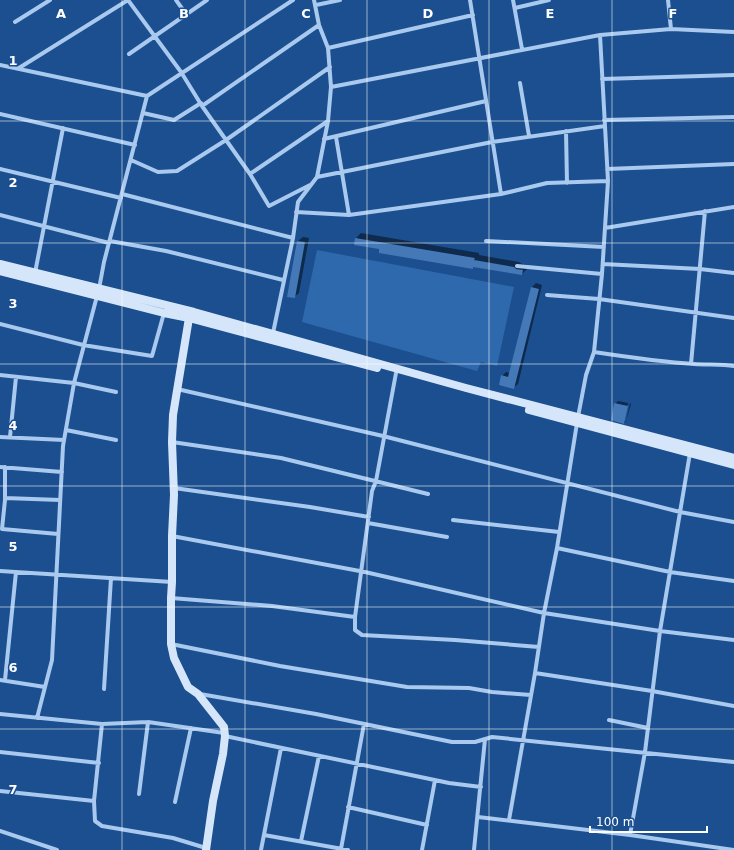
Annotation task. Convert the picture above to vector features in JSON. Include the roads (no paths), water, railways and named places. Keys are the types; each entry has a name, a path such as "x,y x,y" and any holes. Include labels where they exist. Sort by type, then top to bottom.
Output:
{"main road":[{"path":"0,264 35,273 164,313 189,318 396,374 734,458"},
{"path":"0,271 194,312 273,333 690,453 734,464"},
{"path":"189,318 173,415 172,442 174,488 171,598 172,644 174,658 188,687 198,694 224,727 225,735 223,754 213,801 206,849"}],"street":[{"path":"15,22 50,0"},
{"path":"19,68 128,0 182,72 202,105 250,174 269,206 310,185"},
{"path":"176,0 186,14"},
{"path":"129,54 207,0"},
{"path":"37,718 52,660 64,440 74,382 98,292 109,242 136,145 147,96 293,0"},
{"path":"273,333 293,238 298,202 317,177 328,121 331,87 328,48 319,25 315,2 340,0"},
{"path":"470,0 501,194"},
{"path":"513,0 522,49"},
{"path":"515,8 549,0"},
{"path":"668,0 671,29"},
{"path":"328,48 473,15"},
{"path":"144,113 174,120 202,105 319,25"},
{"path":"331,87 600,35 671,29 734,32"},
{"path":"509,820 586,375 594,352 603,264 608,181 600,35"},
{"path":"0,64 147,96"},
{"path":"131,160 158,172 177,171 226,140 330,67"},
{"path":"602,79 734,75"},
{"path":"520,83 529,136"},
{"path":"324,140 486,101"},
{"path":"0,114 136,145"},
{"path":"604,120 734,117"},
{"path":"250,174 328,121"},
{"path":"317,177 492,142 605,126"},
{"path":"35,273 63,128"},
{"path":"566,131 568,183"},
{"path":"336,137 349,215"},
{"path":"607,169 734,164"},
{"path":"0,169 53,182 122,196 293,238"},
{"path":"296,212 349,215 501,194 547,184 608,181"},
{"path":"605,228 734,207"},
{"path":"691,364 705,211"},
{"path":"0,215 109,242 166,251 283,280"},
{"path":"486,241 604,247"},
{"path":"603,264 700,269 734,274"},
{"path":"517,266 602,274"},
{"path":"547,295 599,298 734,318"},
{"path":"0,324 83,346 152,356 164,313"},
{"path":"594,352 691,364 726,364 734,366"},
{"path":"396,374 383,436 376,481 372,491 354,630 362,635 455,640 539,647"},
{"path":"0,375 74,382 116,392"},
{"path":"10,437 16,377"},
{"path":"177,389 383,436 552,478 680,512 734,522"},
{"path":"66,430 116,440"},
{"path":"0,436 64,440"},
{"path":"172,442 281,458 428,494"},
{"path":"630,835 645,752 660,631 690,453"},
{"path":"58,534 2,529 5,498 2,467 62,472"},
{"path":"174,488 310,507 369,518"},
{"path":"5,498 60,500"},
{"path":"453,520 559,532"},
{"path":"368,523 447,537"},
{"path":"172,536 361,571 544,613 660,631 734,640"},
{"path":"557,548 670,572 734,581"},
{"path":"0,571 172,582"},
{"path":"16,572 2,680 45,687"},
{"path":"104,688 111,578"},
{"path":"171,598 272,606 355,617"},
{"path":"172,644 280,666 407,687 469,688 492,692 531,695"},
{"path":"535,673 652,691 734,706"},
{"path":"198,694 316,714 452,742 474,742 492,736 734,762"},
{"path":"0,714 102,724 148,722 191,728 435,780 480,787"},
{"path":"609,720 648,728"},
{"path":"139,794 148,722"},
{"path":"102,724 94,801 95,821 102,826 173,838 206,849"},
{"path":"341,848 364,724"},
{"path":"175,802 191,728"},
{"path":"474,850 485,739"},
{"path":"261,850 281,748"},
{"path":"0,752 99,763"},
{"path":"301,841 319,756"},
{"path":"422,850 435,780"},
{"path":"0,791 94,801"},
{"path":"348,807 426,825"},
{"path":"478,817 630,835 734,850"},
{"path":"0,832 57,850"},
{"path":"264,835 348,850"}]}
